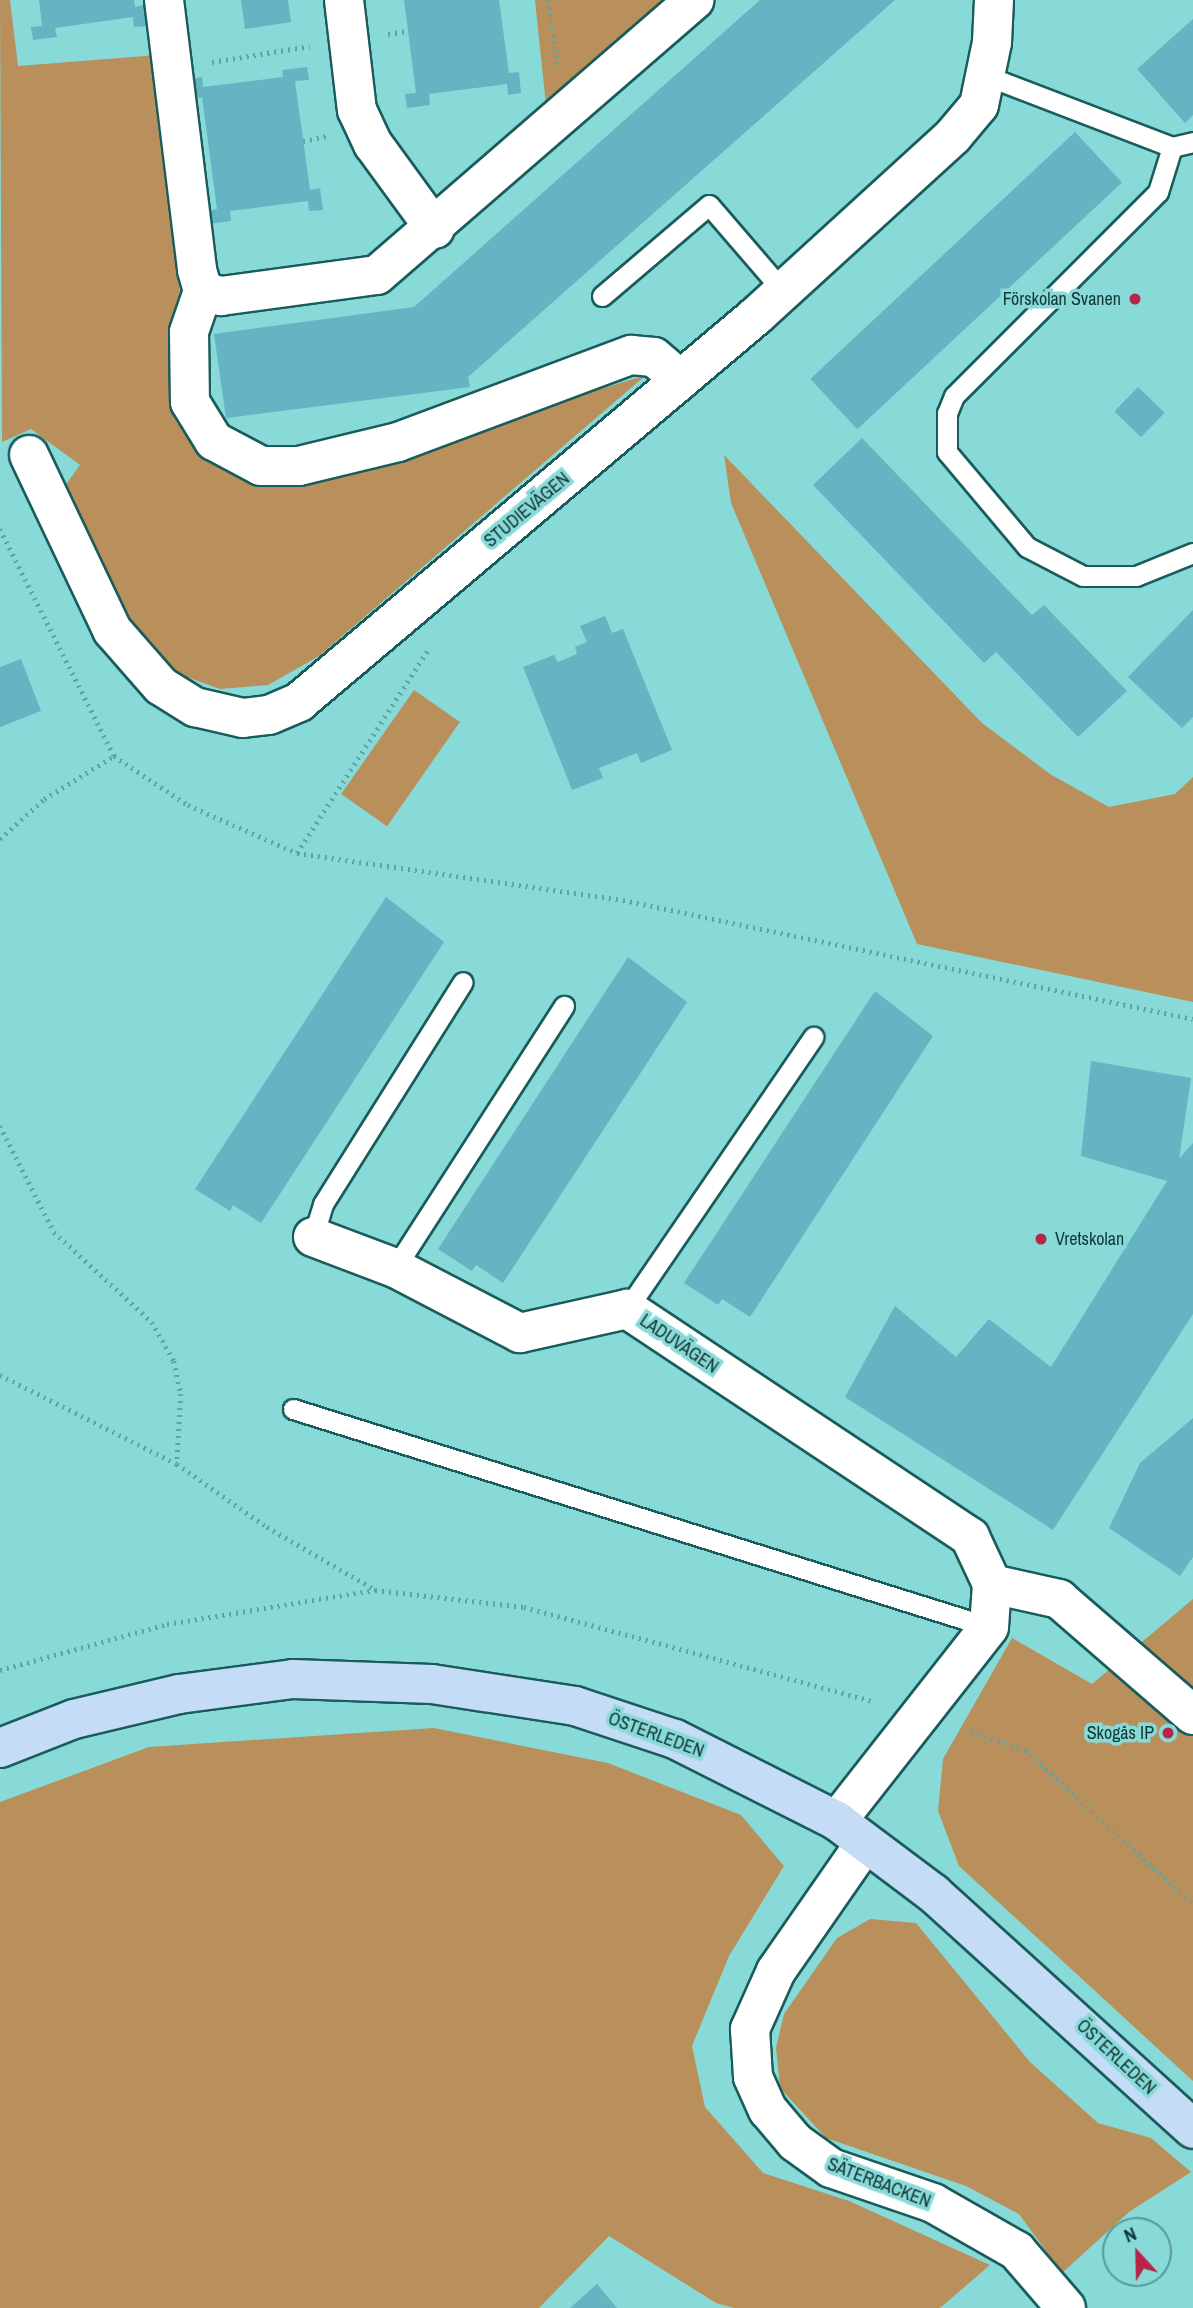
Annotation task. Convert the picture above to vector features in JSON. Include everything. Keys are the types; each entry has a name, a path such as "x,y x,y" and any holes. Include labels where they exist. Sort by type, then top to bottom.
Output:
{"street":[{"path":"164,0 203,291 189,332 190,402 214,441 261,466 299,466 398,442 631,355 654,358 680,380"},
{"path":"344,0 357,110 373,144 435,229"},
{"path":"203,291 221,296 377,275 435,229 694,0"},
{"name":"STUDIEVÄGEN","path":"29,455 112,630 161,686 195,707 243,718 270,715 299,702 783,291 953,136 979,105 987,76 993,0"},
{"name":"LADUVÄGEN","path":"313,1237 395,1268 520,1333 627,1309 970,1537 992,1584 989,1627"},
{"path":"992,1584 1059,1598 1193,1715"},
{"path":"851,1832 989,1627"},
{"name":"ÖSTERLEDEN","path":"0,1748 74,1719 179,1694 293,1679 432,1684 575,1706 675,1738 851,1832 993,1945 1193,2129"},
{"name":"SÄTERBACKEN","path":"851,1832 776,1971 750,2029 752,2077 768,2109 795,2142 822,2162 933,2203 1017,2251 1066,2308"}],"lane":[{"path":"987,76 1171,147 1193,142"},
{"path":"1171,147 1158,192 954,397 947,413 947,452 1027,547 1083,576 1136,576 1193,553"},
{"path":"602,296 709,205 783,291"},
{"path":"313,1237 323,1204 463,982"},
{"path":"395,1268 564,1006"},
{"path":"627,1309 813,1037"},
{"path":"293,1409 989,1627"}],"path":[{"path":"173,68 408,31"},
{"path":"0,529 114,756 188,806 297,853 623,900 1193,1019"},
{"path":"297,853 436,642"},
{"path":"0,839 44,799 114,756"},
{"path":"0,1126 54,1232 152,1322 174,1361 181,1394 177,1464"},
{"path":"0,1375 177,1464 267,1527 375,1590"},
{"path":"0,1670 167,1624 375,1590 524,1606 875,1702"},
{"path":"971,1732 1025,1750 1193,1904"}],"shaded area":[{"path":"0,0 10,0 18,66 158,55 180,294 171,396 176,421 193,445 216,464 242,478 297,486 382,467 489,424 646,375 319,656 268,685 220,689 176,673 123,614 62,490 80,465 31,429 2,442"},
{"path":"535,0 669,0 546,105"},
{"path":"724,455 982,723 1050,774 1109,807 1175,794 1193,777 1193,1002 917,944 731,503"},
{"path":"414,690 460,722 387,826 341,794"},
{"path":"1193,1599 1193,2081 959,1866 938,1811 943,1759 1012,1638 1092,1684"},
{"path":"434,1728 608,1763 741,1815 784,1866 729,1956 692,2046 705,2107 763,2173 849,2201 990,2265 940,2308 734,2308 716,2303 609,2236 539,2308 0,2308 0,1802 149,1747"},
{"path":"870,1919 916,1923 1030,2062 1098,2123 1151,2138 1191,2172 1124,2217 1102,2217 1102,2237 1062,2273 1019,2214 966,2186 826,2138 780,2088 776,2048 784,2014 837,1938"}],"building":[{"path":"39,0 134,0 135,7 145,5 148,26 134,27 133,17 55,28 57,37 33,40 31,27 42,26"},
{"path":"241,0 288,0 291,22 245,29"},
{"path":"404,0 499,0 509,73 519,72 521,93 508,95 507,84 429,94 430,105 407,108 405,94 416,93"},
{"path":"760,0 895,0 468,377 470,387 226,418 214,334 414,307"},
{"path":"1193,19 1193,115 1185,123 1137,69"},
{"path":"307,67 309,80 295,81 310,190 320,188 323,210 309,211 308,201 230,211 231,221 208,224 206,211 217,209 202,97 193,99 190,79 202,77 203,87 283,77 282,70"},
{"path":"1075,132 1122,182 857,429 810,379"},
{"path":"1138,387 1165,413 1141,437 1114,411"},
{"path":"862,438 1032,615 1044,605 1127,691 1078,737 996,652 984,663 813,485"},
{"path":"1193,610 1193,717 1182,728 1128,677"},
{"path":"605,616 612,633 623,629 672,750 641,763 637,753 599,768 603,778 572,790 523,667 554,655 558,662 577,654 575,647 587,642 580,626"},
{"path":"21,659 41,711 0,727 0,667"},
{"path":"386,897 444,942 261,1223 233,1205 230,1211 195,1189"},
{"path":"628,957 687,1002 503,1283 476,1265 472,1271 438,1249"},
{"path":"875,991 933,1036 750,1317 722,1299 718,1305 684,1283"},
{"path":"1091,1061 1191,1078 1179,1159 1193,1143 1193,1314 1053,1530 845,1397 895,1306 956,1357 989,1319 1051,1367 1167,1181 1081,1156"},
{"path":"1193,1418 1193,1557 1180,1576 1109,1528 1140,1463"},
{"path":"597,2284 617,2308 570,2308"}],"place":[{"name":"Förskolan Svanen","path":"1135,299"},
{"name":"Vretskolan","path":"1041,1239"},
{"name":"Skogås IP","path":"1168,1733"}]}
